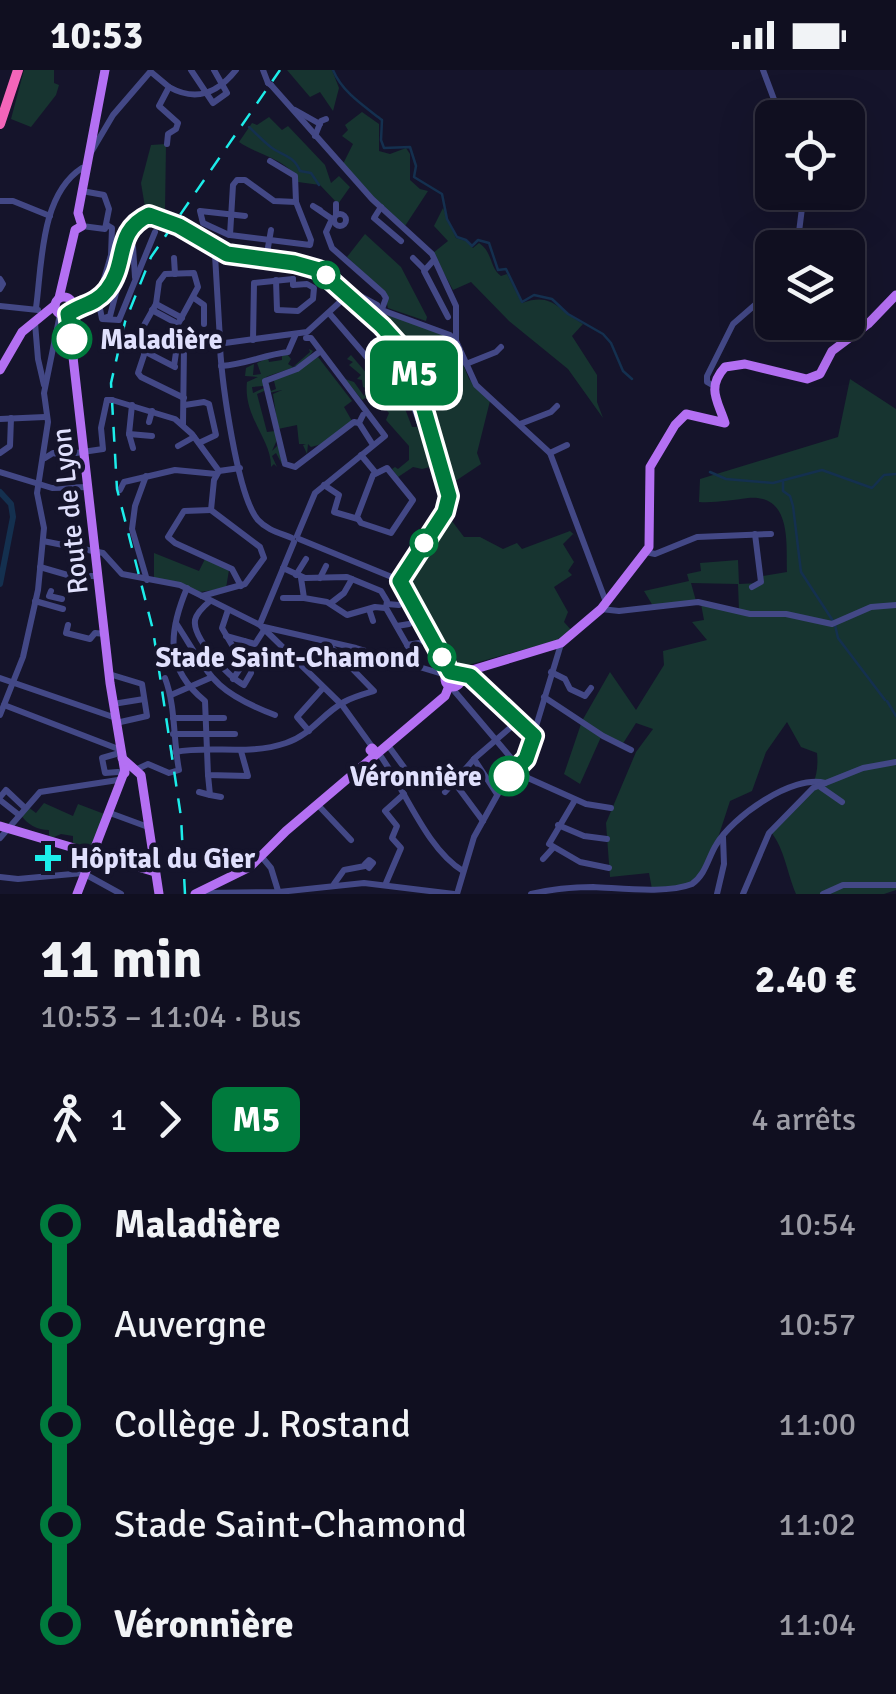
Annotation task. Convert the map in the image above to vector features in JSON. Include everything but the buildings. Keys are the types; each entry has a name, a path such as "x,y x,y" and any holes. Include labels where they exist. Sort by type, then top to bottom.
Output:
{"highway":[{"path":"0,115 16,70"},
{"path":"0,124 16,70"}],"main road":[{"name":"Route de Lyon","path":"105,70 64,307 85,452 113,704 125,767 148,827 155,872 163,893"},
{"path":"199,892 246,870 376,750 445,696 453,678 561,643 605,610 650,542 650,467 675,425 686,414 725,423 715,402 714,386 724,367 745,364 814,378 832,351 868,324 896,295"},
{"path":"0,370 4,352 39,316 64,307"},
{"path":"77,894 125,767"},
{"path":"4,827 155,872"}],"street":[{"path":"192,70 214,103 227,94 214,70"},
{"path":"223,85 236,70"},
{"path":"263,70 269,84 381,207 428,249 456,306 456,341 478,387 550,452 605,610 698,602 750,614 786,614 832,624 870,607 896,604"},
{"path":"762,70 774,100"},
{"path":"46,386 38,360 39,316 50,216 72,176 86,165 113,115 151,71 169,87 188,96 206,94"},
{"path":"168,144 168,134 178,123 158,104 169,87"},
{"path":"293,111 323,121 316,136"},
{"path":"245,216 200,211 203,223 230,235 310,245 296,202 296,176 270,161"},
{"path":"236,173 274,201 296,202"},
{"path":"230,235 234,183 244,180"},
{"path":"79,225 105,230 109,208 105,197 82,191"},
{"path":"1,202 15,201 50,216"},
{"path":"273,210 274,201"},
{"path":"336,204 326,230 330,244 383,293 386,298 382,309"},
{"path":"381,207 374,218 400,241"},
{"path":"320,210 334,217"},
{"path":"0,715 18,668 35,601 43,541 33,485 44,459 46,386 64,307 98,296 109,283 127,228 136,219 149,215 166,219 220,255 294,263 319,270 368,308 392,336 409,360 448,503 400,583"},
{"path":"101,318 110,314 118,287 104,279 111,255 112,228 107,226"},
{"path":"266,259 271,230"},
{"path":"101,318 119,320 155,232"},
{"path":"133,247 132,270 136,278"},
{"path":"220,255 225,406 256,518 268,528 400,583 453,678 494,741 517,768 535,782 575,800 611,808"},
{"path":"174,258 175,274"},
{"path":"412,258 424,269 448,317"},
{"path":"424,269 434,261"},
{"path":"293,282 294,263"},
{"path":"178,446 216,436 209,404 184,402 139,376 143,327 154,307 162,276 196,274 198,287 180,321 184,371 184,402 183,424"},
{"path":"0,279 0,288"},
{"path":"253,340 254,283 293,282 310,285 314,288 313,299 298,312 276,310 276,283"},
{"path":"348,293 366,296 382,309"},
{"path":"221,366 288,352 348,293"},
{"path":"98,296 101,318"},
{"path":"194,298 204,305 204,324"},
{"path":"714,386 706,376 733,324 755,305"},
{"path":"0,306 39,316"},
{"path":"154,307 180,321"},
{"path":"368,308 443,330 456,341"},
{"path":"328,313 371,362 383,382"},
{"path":"180,346 311,338 350,392 374,442"},
{"path":"373,344 407,385 422,426 432,437"},
{"path":"175,364 180,346"},
{"path":"466,364 501,347"},
{"path":"144,350 184,371"},
{"path":"371,362 381,354"},
{"path":"320,355 265,381 286,466 300,464 364,418"},
{"path":"44,459 53,453 64,455 104,447 101,428 110,400 152,411 183,424 218,472 210,510"},
{"path":"132,405 129,434 133,448"},
{"path":"520,424 557,406"},
{"path":"149,422 152,411"},
{"path":"11,418 6,448 17,452"},
{"path":"0,419 45,418"},
{"path":"226,636 255,644 313,496 386,434 364,418"},
{"path":"129,434 152,436"},
{"path":"550,452 567,446"},
{"path":"361,455 375,472"},
{"path":"120,490 122,483 176,470 218,472 240,468"},
{"path":"324,485 338,495 334,512 391,533 412,498 390,470 375,472 358,520"},
{"path":"0,472 33,485 89,488"},
{"path":"146,476 135,505 132,534 147,580"},
{"path":"202,596 242,586 263,560 263,550 210,510 182,513 168,538 232,570 242,586"},
{"path":"752,587 762,582 755,534"},
{"path":"646,552 656,554 697,538 772,534"},
{"path":"43,541 109,556 120,573 187,588 262,627 414,664 453,678 475,680 534,736"},
{"path":"304,598 298,576 306,559"},
{"path":"320,578 326,566"},
{"path":"40,567 65,575 98,576"},
{"path":"283,568 298,576 342,576 381,591 414,664"},
{"path":"56,571 49,596 62,599"},
{"path":"331,603 352,580"},
{"path":"187,588 171,640 188,688 205,700 210,795"},
{"path":"282,598 331,603 350,616 399,605"},
{"path":"35,601 63,609"},
{"path":"210,601 198,614 195,626 231,677 244,685 250,673"},
{"path":"370,609 374,621"},
{"path":"219,685 243,664 222,625 228,610"},
{"path":"175,622 210,678 236,699 274,714"},
{"path":"396,626 409,624"},
{"path":"262,627 340,704 376,750 434,841 463,871"},
{"path":"66,633 90,639 95,633 105,634"},
{"path":"236,650 244,641"},
{"path":"174,752 205,748 241,752 289,742 309,732 340,704 375,691 327,642"},
{"path":"407,644 420,643"},
{"path":"199,892 279,893 334,884 384,884 456,894 497,794 526,759 561,643"},
{"path":"552,672 584,696 592,688"},
{"path":"0,678 116,721 147,717 142,684 109,674"},
{"path":"0,838 4,827 40,792 125,767 148,764 178,772 172,694 165,678"},
{"path":"172,694 210,678"},
{"path":"309,732 297,717 323,688"},
{"path":"544,697 602,736 631,750"},
{"path":"113,704 144,699"},
{"path":"4,705 125,767"},
{"path":"172,718 224,718"},
{"path":"444,792 474,759 518,722"},
{"path":"173,734 235,734"},
{"path":"376,750 406,770"},
{"path":"208,775 248,776 241,752"},
{"path":"474,759 497,794"},
{"path":"743,894 768,833 821,784 863,768 896,762"},
{"path":"454,782 483,821"},
{"path":"531,894 565,888 634,892 686,887 702,873 722,836 739,817 798,782 821,784 842,802"},
{"path":"19,815 0,799 6,790 25,808"},
{"path":"199,792 221,796"},
{"path":"386,883 401,848 390,836 397,826 385,812 404,794"},
{"path":"575,800 549,840 552,848 580,862 609,868"},
{"path":"317,804 351,840"},
{"path":"110,814 148,827"},
{"path":"558,825 584,836 606,839"},
{"path":"717,894 724,859 722,836"},
{"path":"543,859 552,848"},
{"path":"261,856 270,867 279,893"},
{"path":"334,884 344,870 366,866"},
{"path":"0,876 85,874 121,894"},
{"path":"823,894 842,885 896,886"}],"green space":[{"path":"24,70 54,70 54,83 59,85 56,95 31,127 11,119"},
{"path":"287,70 332,70 339,88 333,111 320,92 310,97"},
{"path":"362,112 379,124 379,151 390,154 406,148 410,154 410,180 428,191 405,226 343,164 353,144 342,136 348,130 345,125"},
{"path":"269,117 282,130 288,126 325,165 331,183 339,176 350,187 338,204 320,185 298,182 281,163 239,142 252,123 257,125"},
{"path":"166,144 165,211 145,207 141,183 151,145"},
{"path":"443,208 456,238 473,248 479,243 497,272 501,276 507,274 522,303 548,301 583,324 572,336 597,375 597,402 603,418 568,369 509,321 471,282 453,290 433,253 448,241 434,226"},
{"path":"365,234 401,267 426,321 388,308 384,292 347,257"},
{"path":"371,308 444,334 455,345 469,379 490,401 477,453 481,464 451,484 411,359 369,311"},
{"path":"309,349 313,351 298,365 287,370 266,377 263,386 252,387 253,393 264,388 257,394 267,432 275,431 277,440 272,451 278,445 283,466 276,453 272,456 277,467 271,467 247,395 247,382 258,377 245,376 246,368 254,364 253,375 261,374 257,363 268,358 269,362 282,360 287,354 291,359 288,364 293,367"},
{"path":"351,355 368,375 373,371 385,396 399,393 412,427 417,427 423,441 427,440 434,466 413,467 398,477 392,469 409,460 409,446 386,420 389,413 377,400 362,400 345,379 354,382 364,396 368,389 357,379 361,375 349,365 353,362 347,359"},
{"path":"318,357 352,401 344,407 352,421 322,444 308,444 307,454 303,445 306,444 299,444 297,425 278,429 273,394 282,390 269,393 268,381 271,391 276,389 273,377"},
{"path":"850,379 896,409 896,890 884,894 796,894 771,832 811,789 817,753 801,747 787,722 766,752 752,791 730,801 715,847 693,884 652,889 649,873 610,877 606,823 636,752 653,729 636,723 622,745 601,737 580,784 564,774 582,721 610,672 636,710 664,665 663,651 707,640 692,622 704,620 701,604 739,610 738,584 691,583 696,601 653,606 644,591 689,581 687,574 701,571 700,563 738,560 739,584 759,583 763,576 787,572 784,523 773,504 748,498 699,502 700,479 838,437"},
{"path":"449,517 464,537 480,537 503,549 517,543 522,549 570,531 580,540 573,534 563,544 574,562 568,571 572,575 554,587 568,612 564,622 573,632 565,638 454,669 405,579 441,521"},
{"path":"154,553 199,571 205,559 229,570 226,588 200,592 154,579"},
{"path":"44,803 73,816 78,804 107,815 89,850 73,845 73,836 49,837 49,830 33,826 21,815 28,807 36,813"}],"waterway":[{"path":"333,70 348,92 382,120 384,148 410,147 416,166 414,177 442,194 447,219 457,237 472,246 478,240 489,243 498,270 506,269 522,302 534,295 552,299 568,314 603,334 623,371 632,379"},
{"path":"249,127 293,160 300,171 311,173 319,185"},
{"path":"710,472 726,479 773,483 822,470 872,488 884,475 896,474"},
{"path":"783,482 783,491 790,496 793,506 801,572 833,621"},
{"path":"0,492 11,504 13,517 0,584"},
{"path":"835,625 838,638 885,700"},
{"path":"887,701 896,716"}],"railway":[{"path":"185,894 181,817 153,630 117,489 111,383 125,322 151,257 280,70"}],"bus line":[{"name":"M5","path":"72,339 68,314 89,306 107,290 117,272 127,232 149,215 161,217 227,254 319,270 392,336 416,378 449,496 445,512 400,581 450,672 470,676 534,736 526,759 509,776"}],"place":[{"name":"Maladière","path":"72,339"},
{"name":"Stade Saint-Chamond","path":"442,657"},
{"name":"Véronnière","path":"509,776"},
{"name":"Hôpital du Gier","path":"48,858"}]}
